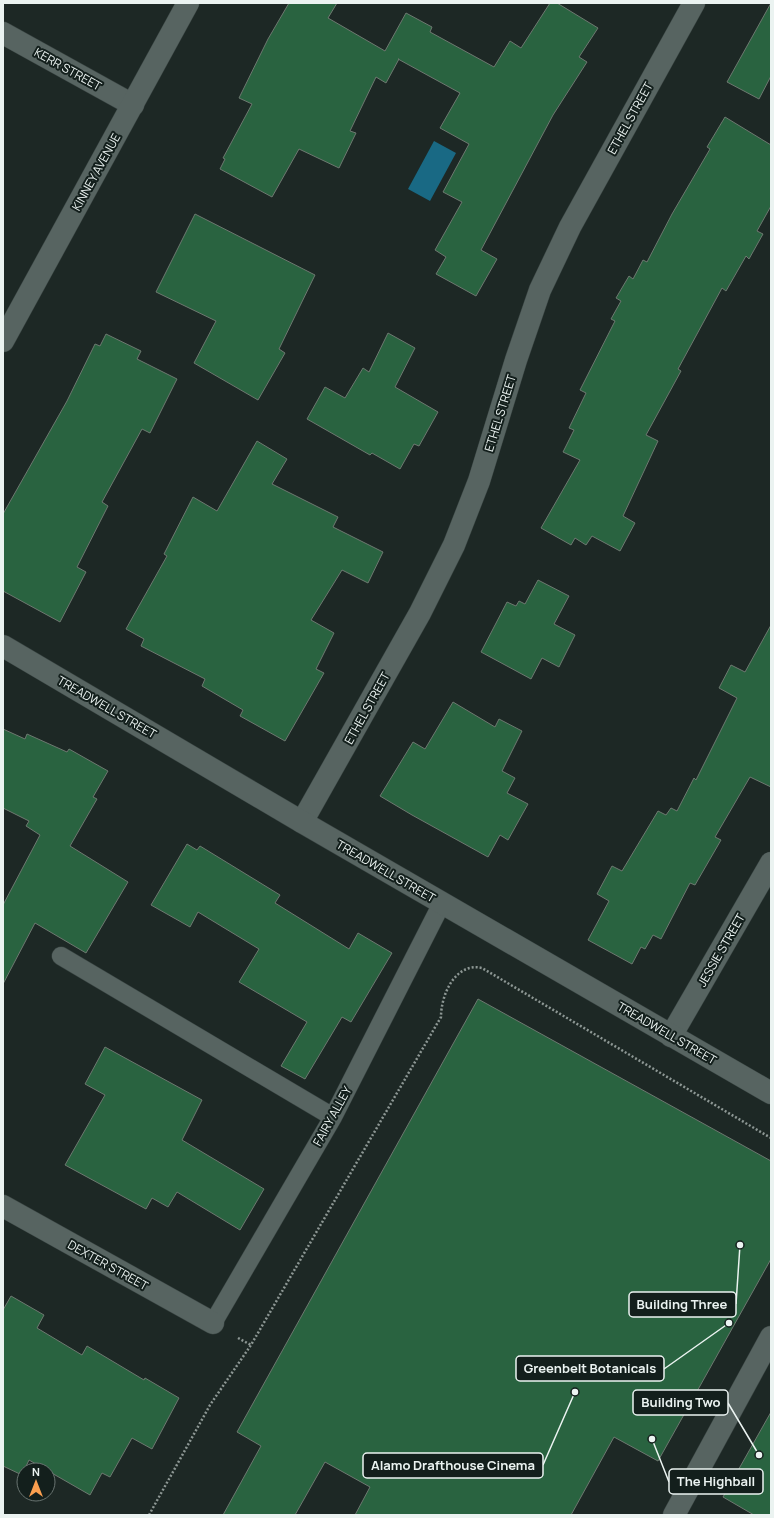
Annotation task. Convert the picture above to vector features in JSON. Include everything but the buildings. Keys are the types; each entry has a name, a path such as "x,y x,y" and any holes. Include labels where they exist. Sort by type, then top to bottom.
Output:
{"street":[{"name":"KINNEY AVENUE","path":"3,341 188,3"},
{"name":"ETHEL STREET","path":"302,822 420,613 454,545 479,481 516,360 540,290 570,227 694,3"},
{"name":"KERR STREET","path":"3,33 133,105"},
{"name":"TREADWELL STREET","path":"3,646 302,822 771,1094"},
{"name":"JESSIE STREET","path":"671,1036 771,863"},
{"name":"DEXTER STREET","path":"3,1206 212,1323"},
{"path":"674,1515 771,1337"}],"lane":[{"name":"FAIRY ALLEY","path":"212,1323 333,1117 442,903"},
{"path":"61,956 333,1117"}],"path":[{"path":"149,1515 210,1405 251,1346 441,1018 441,1009 444,997 459,972 475,967 482,968 771,1138"}],"water":[{"path":"434,141 456,153 430,201 408,189"}],"place":[{"name":"Building Three","path":"740,1245"},
{"name":"Greenbelt Botanicals","path":"729,1323"},
{"name":"Alamo Drafthouse Cinema","path":"575,1392"},
{"name":"The Highball","path":"652,1439"},
{"name":"Building Two","path":"759,1455"}]}
